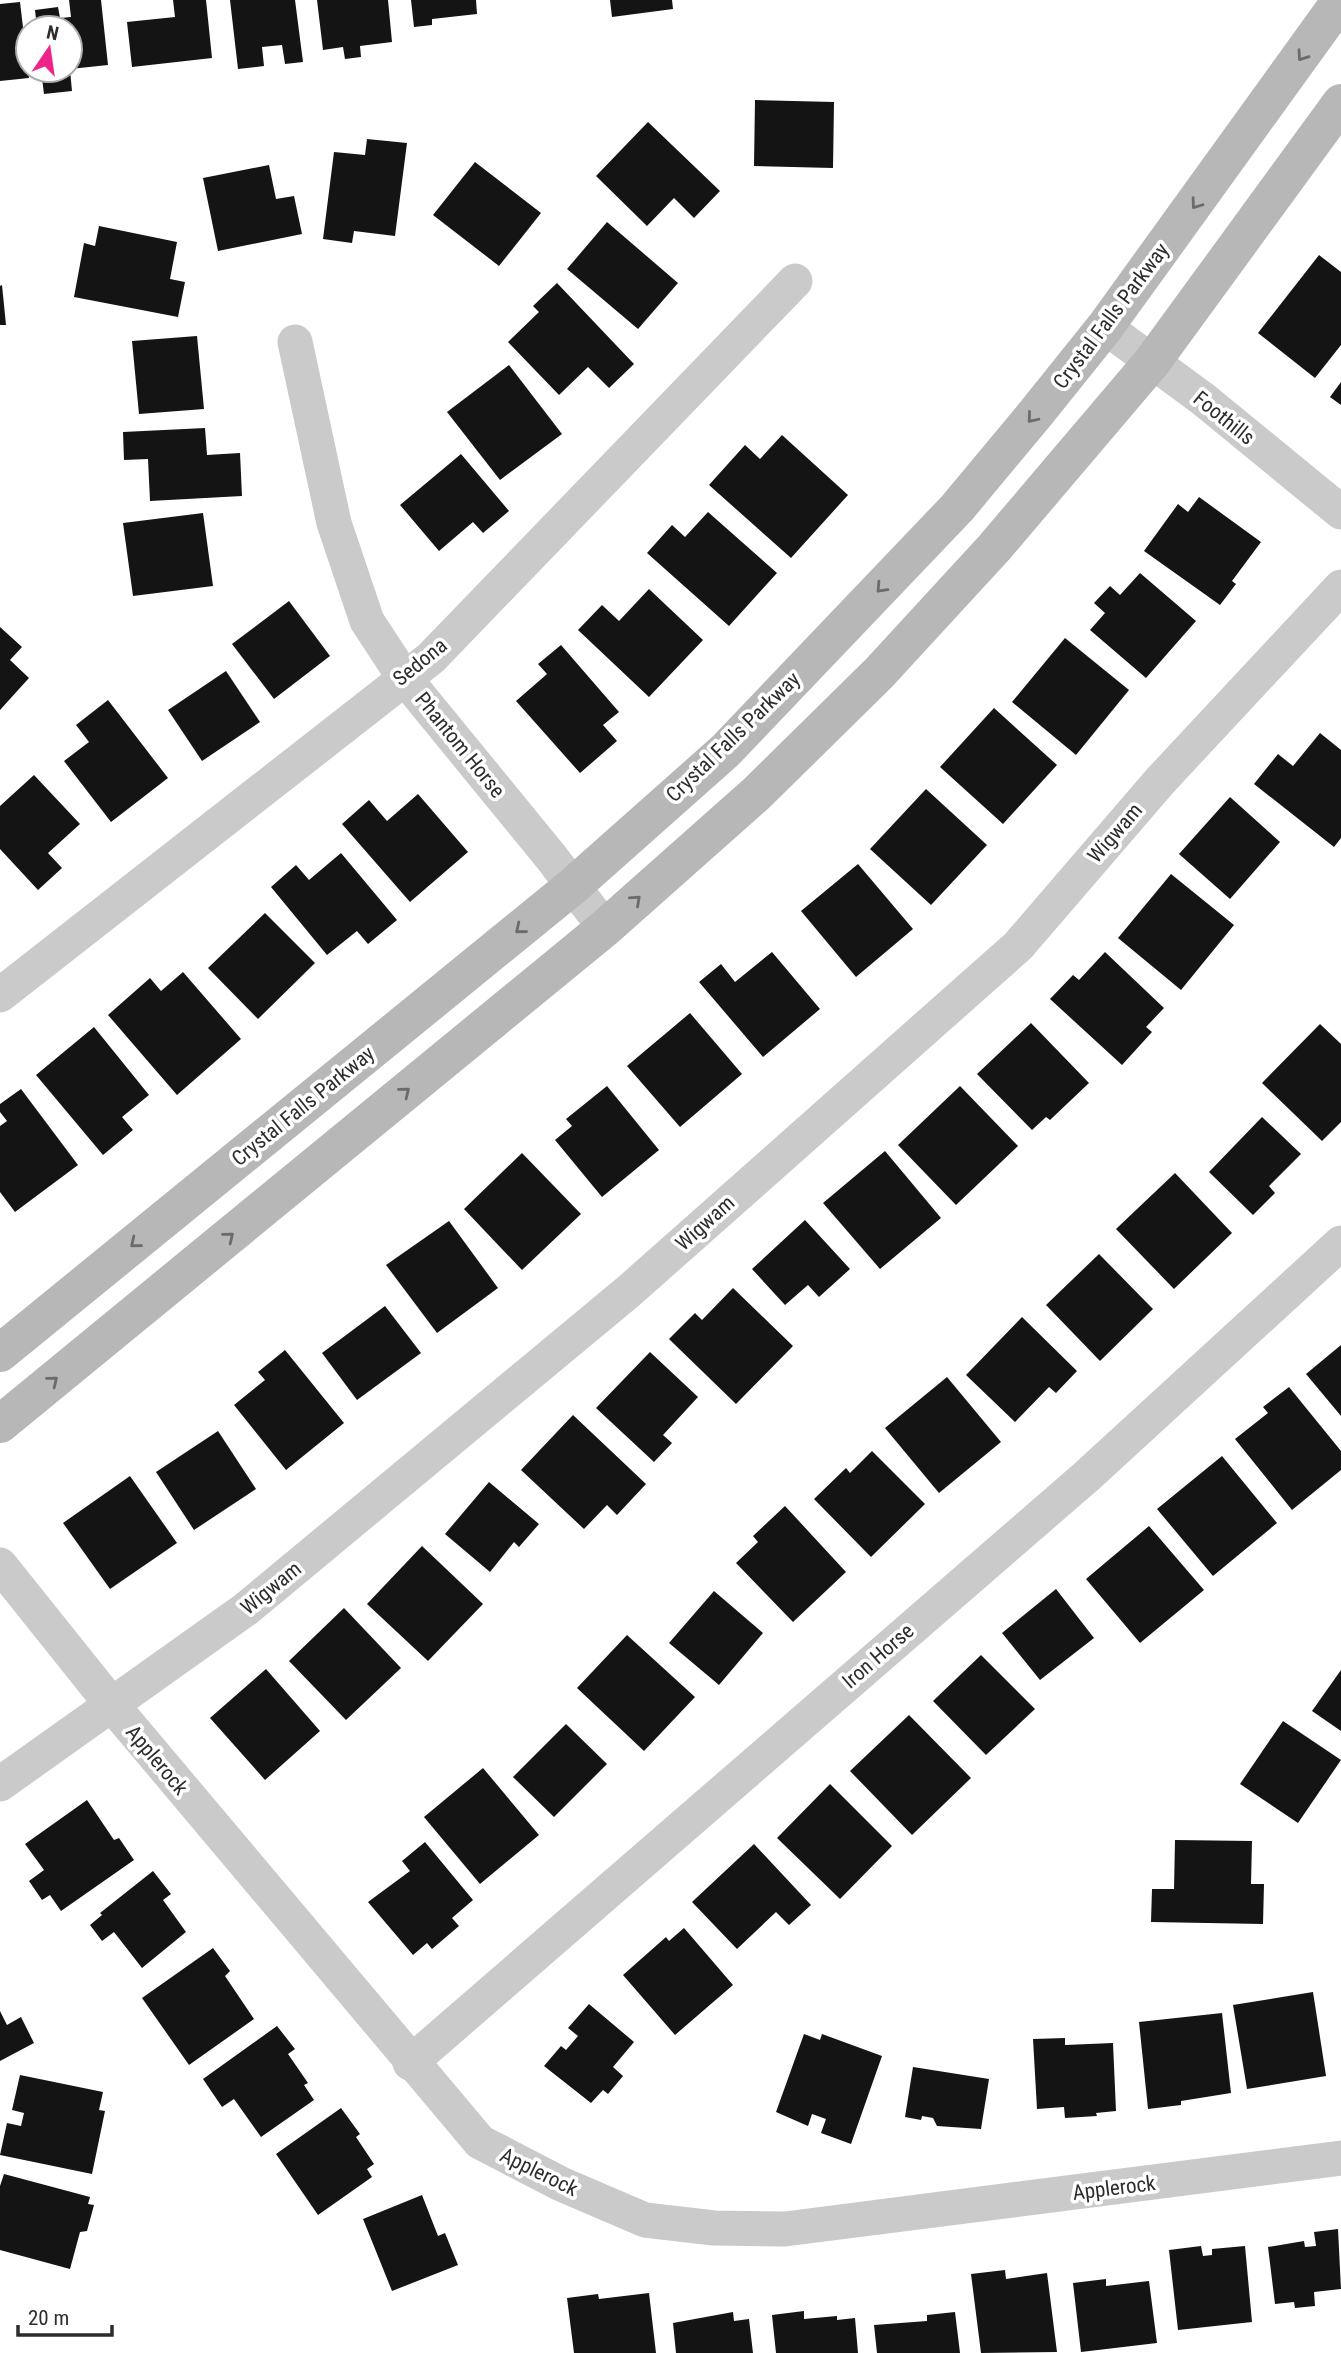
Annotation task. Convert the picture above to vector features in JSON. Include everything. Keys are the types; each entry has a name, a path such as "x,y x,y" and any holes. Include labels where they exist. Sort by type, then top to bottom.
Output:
{"main road":[{"name":"Crystal Falls Parkway","path":"0,1353 573,886 725,751 957,508 1105,327 1341,0"},
{"path":"0,1424 605,928 756,794 879,673 994,548 1152,362 1341,103"}],"street":[{"name":"Sedona","path":"0,995 403,676 431,657 795,281"},
{"name":"Foothills","path":"1105,327 1341,512"},
{"name":"Phantom Horse","path":"295,342 334,523 366,621 403,676 605,928"},
{"name":"Wigwam","path":"0,1784 246,1609 629,1291 1018,946 1160,781 1341,587"},
{"name":"Iron Horse","path":"410,2063 1087,1476 1341,1243"},
{"name":"Applerock","path":"0,1565 112,1705 410,2063 480,2142 561,2184 645,2220 714,2228 785,2228 1341,2158"}],"building":[{"path":"69,0 101,0 108,65 84,68 84,14 71,14"},
{"path":"173,0 206,0 212,58 132,67 127,22 175,17"},
{"path":"230,0 295,0 303,62 285,64 282,45 262,47 264,66 238,69"},
{"path":"317,0 388,0 392,42 360,46 361,57 345,59 343,47 323,50"},
{"path":"411,0 476,0 477,14 432,19 432,25 414,27"},
{"path":"610,0 672,0 673,9 612,17"},
{"path":"20,2 21,14 14,14 14,80 0,81 0,4"},
{"path":"58,7 59,14 35,14 35,10"},
{"path":"43,84 71,84 72,91 44,94"},
{"path":"755,100 834,102 833,168 754,166"},
{"path":"648,122 720,191 694,218 674,198 647,226 596,176"},
{"path":"367,139 407,143 395,236 354,231 352,243 323,239 334,152 365,155"},
{"path":"475,162 541,213 499,266 433,215"},
{"path":"269,165 276,199 294,196 302,234 218,251 203,178"},
{"path":"607,222 678,283 638,329 567,269"},
{"path":"99,226 177,242 170,279 185,282 178,317 74,297 84,243 95,246"},
{"path":"1319,255 1341,272 1341,345 1315,378 1258,333"},
{"path":"557,283 634,364 609,388 588,367 559,395 508,342 539,312 533,306"},
{"path":"2,285 6,325 0,325"},
{"path":"197,336 204,409 139,414 132,341"},
{"path":"509,365 562,434 500,480 447,412"},
{"path":"1341,382 1341,405 1330,397"},
{"path":"205,428 207,455 240,453 242,496 150,501 148,459 124,460 123,432"},
{"path":"782,435 848,495 791,558 709,485 745,445 760,459"},
{"path":"461,454 509,511 483,533 473,522 439,551 400,505"},
{"path":"1199,497 1261,542 1232,581 1236,584 1220,605 1144,551 1178,504 1188,512"},
{"path":"708,512 777,573 729,626 647,553 672,525 685,537"},
{"path":"203,513 213,586 133,596 123,523"},
{"path":"1140,573 1196,621 1146,678 1090,630 1105,613 1094,603 1110,586 1120,595"},
{"path":"649,589 703,640 649,697 578,630 602,605 619,621"},
{"path":"289,601 330,656 274,699 232,644"},
{"path":"0,627 22,647 10,660 29,678 0,710"},
{"path":"1065,638 1129,690 1076,755 1012,702"},
{"path":"561,645 619,712 603,725 617,741 580,773 516,701 547,674 538,664"},
{"path":"226,671 260,722 202,761 168,710"},
{"path":"108,700 168,778 111,822 64,761 89,742 76,725"},
{"path":"994,708 1057,765 1003,824 940,767"},
{"path":"1320,733 1341,750 1341,838 1334,847 1254,784 1278,754 1293,766"},
{"path":"34,775 80,824 48,853 62,868 38,890 0,849 0,806"},
{"path":"926,789 987,845 931,905 870,849"},
{"path":"418,794 468,852 410,902 342,824 369,800 387,821"},
{"path":"1230,797 1280,842 1230,899 1179,854"},
{"path":"341,853 397,920 368,944 357,931 327,955 271,887 296,865 309,880"},
{"path":"858,864 913,929 856,977 801,911"},
{"path":"1171,874 1234,925 1181,990 1118,938"},
{"path":"265,913 315,963 258,1019 208,968"},
{"path":"772,952 820,1009 763,1057 699,982 721,964 735,982"},
{"path":"1105,952 1164,1008 1146,1027 1152,1032 1122,1065 1050,999 1073,975 1079,980"},
{"path":"183,972 241,1039 177,1095 108,1015 150,978 161,991"},
{"path":"690,1013 742,1074 680,1127 627,1066"},
{"path":"1031,1023 1089,1083 1050,1120 1046,1117 1032,1130 977,1074"},
{"path":"1320,1024 1341,1044 1341,1122 1322,1141 1262,1083"},
{"path":"94,1027 149,1095 122,1117 133,1130 103,1155 36,1075"},
{"path":"607,1086 659,1150 602,1197 555,1140 572,1126 566,1119"},
{"path":"960,1086 1018,1146 956,1205 898,1145"},
{"path":"21,1089 78,1165 15,1212 0,1192 0,1126 7,1121 0,1112 0,1104"},
{"path":"1262,1117 1301,1154 1269,1186 1275,1193 1253,1215 1209,1172"},
{"path":"885,1151 941,1218 880,1269 823,1203"},
{"path":"522,1153 581,1214 522,1270 464,1209"},
{"path":"1175,1173 1232,1233 1174,1289 1116,1229"},
{"path":"805,1220 850,1269 819,1297 808,1285 785,1305 752,1269"},
{"path":"449,1221 498,1288 437,1333 386,1265"},
{"path":"1099,1254 1153,1309 1100,1361 1046,1305"},
{"path":"733,1288 793,1346 736,1404 669,1339 695,1313 702,1320"},
{"path":"385,1306 421,1353 357,1400 322,1353"},
{"path":"1022,1317 1077,1371 1056,1393 1049,1387 1015,1422 966,1375"},
{"path":"1341,1345 1341,1416 1306,1374"},
{"path":"285,1350 344,1423 286,1470 234,1405 265,1380 258,1372"},
{"path":"650,1352 698,1397 663,1435 672,1443 654,1462 596,1408"},
{"path":"947,1377 1001,1442 939,1493 885,1428"},
{"path":"1289,1387 1341,1451 1341,1470 1292,1510 1235,1439 1268,1413 1263,1407"},
{"path":"573,1415 646,1484 617,1515 607,1505 584,1529 521,1470"},
{"path":"218,1431 256,1489 194,1530 156,1472"},
{"path":"872,1451 925,1504 871,1557 814,1499 846,1468 850,1473"},
{"path":"1222,1456 1277,1523 1213,1576 1157,1509"},
{"path":"130,1476 177,1543 110,1589 63,1523"},
{"path":"489,1482 539,1524 519,1547 514,1542 490,1572 445,1534"},
{"path":"785,1506 846,1572 793,1622 736,1563 758,1542 753,1536"},
{"path":"1149,1526 1204,1590 1140,1643 1086,1579"},
{"path":"422,1546 483,1604 428,1661 367,1604"},
{"path":"1056,1589 1094,1638 1040,1680 1002,1633"},
{"path":"714,1591 763,1633 719,1685 669,1643"},
{"path":"344,1608 401,1668 346,1720 289,1661"},
{"path":"627,1635 695,1697 644,1751 577,1688"},
{"path":"981,1655 1035,1709 986,1755 933,1701"},
{"path":"266,1669 320,1731 265,1780 210,1718"},
{"path":"1341,1670 1341,1731 1312,1711"},
{"path":"909,1715 971,1778 912,1835 850,1771"},
{"path":"1283,1721 1341,1760 1298,1823 1240,1784"},
{"path":"566,1724 607,1764 554,1817 513,1777"},
{"path":"483,1768 539,1835 480,1884 424,1817"},
{"path":"830,1784 892,1846 840,1899 777,1838"},
{"path":"87,1800 114,1840 119,1838 134,1860 61,1911 50,1895 42,1900 29,1881 44,1870 25,1844"},
{"path":"1175,1840 1252,1841 1251,1884 1264,1884 1263,1924 1151,1922 1152,1889 1174,1889"},
{"path":"425,1842 473,1900 452,1918 459,1926 432,1949 427,1943 413,1955 368,1902 410,1871 402,1861"},
{"path":"754,1844 811,1905 789,1925 776,1912 737,1949 692,1902"},
{"path":"153,1871 171,1894 163,1900 186,1932 142,1968 114,1932 102,1941 90,1925 102,1915 100,1913"},
{"path":"684,1928 733,1985 675,2035 623,1975 666,1937 669,1941"},
{"path":"213,1948 230,1971 225,1976 254,2019 189,2065 142,1998"},
{"path":"1313,1992 1326,2076 1247,2089 1233,2005"},
{"path":"589,2004 634,2042 613,2067 623,2076 608,2094 603,2090 591,2103 544,2066 561,2046 566,2050 578,2036 568,2028"},
{"path":"0,2011 7,2025 21,2017 34,2043 0,2061"},
{"path":"1222,2013 1231,2093 1181,2101 1181,2105 1148,2109 1139,2022"},
{"path":"277,2026 295,2049 288,2054 308,2083 304,2085 314,2100 261,2137 234,2099 222,2107 203,2079"},
{"path":"804,2034 820,2040 822,2034 882,2056 851,2144 821,2133 826,2119 812,2114 808,2126 776,2112"},
{"path":"1065,2038 1065,2045 1113,2043 1116,2111 1096,2113 1097,2116 1065,2118 1064,2107 1037,2109 1033,2039"},
{"path":"913,2067 989,2079 981,2129 937,2126 933,2118 922,2116 921,2120 905,2117"},
{"path":"20,2075 103,2092 99,2110 105,2111 92,2174 0,2155 7,2123 21,2126 24,2113 12,2110"},
{"path":"341,2108 360,2134 356,2137 374,2164 367,2169 372,2177 318,2215 276,2154"},
{"path":"4,2174 90,2197 88,2204 94,2205 87,2231 80,2232 70,2269 0,2250 0,2186"},
{"path":"422,2195 438,2236 445,2233 458,2265 392,2291 363,2219"},
{"path":"1338,2229 1341,2289 1314,2292 1315,2306 1295,2308 1294,2302 1275,2304 1268,2247 1304,2241 1305,2247 1316,2246 1314,2232"},
{"path":"1201,2246 1203,2256 1212,2255 1212,2249 1245,2246 1252,2322 1178,2330 1169,2250"},
{"path":"1005,2270 1006,2279 1047,2273 1057,2352 981,2353 971,2274"},
{"path":"1106,2279 1106,2286 1149,2281 1157,2343 1081,2352 1073,2283"},
{"path":"649,2293 656,2353 574,2353 567,2298 598,2294 599,2299"},
{"path":"804,2311 804,2319 837,2316 837,2320 855,2318 858,2353 776,2353 772,2315"},
{"path":"733,2312 734,2321 749,2319 753,2353 676,2353 673,2323"},
{"path":"955,2312 960,2353 877,2353 874,2325 927,2321 927,2315"}]}
